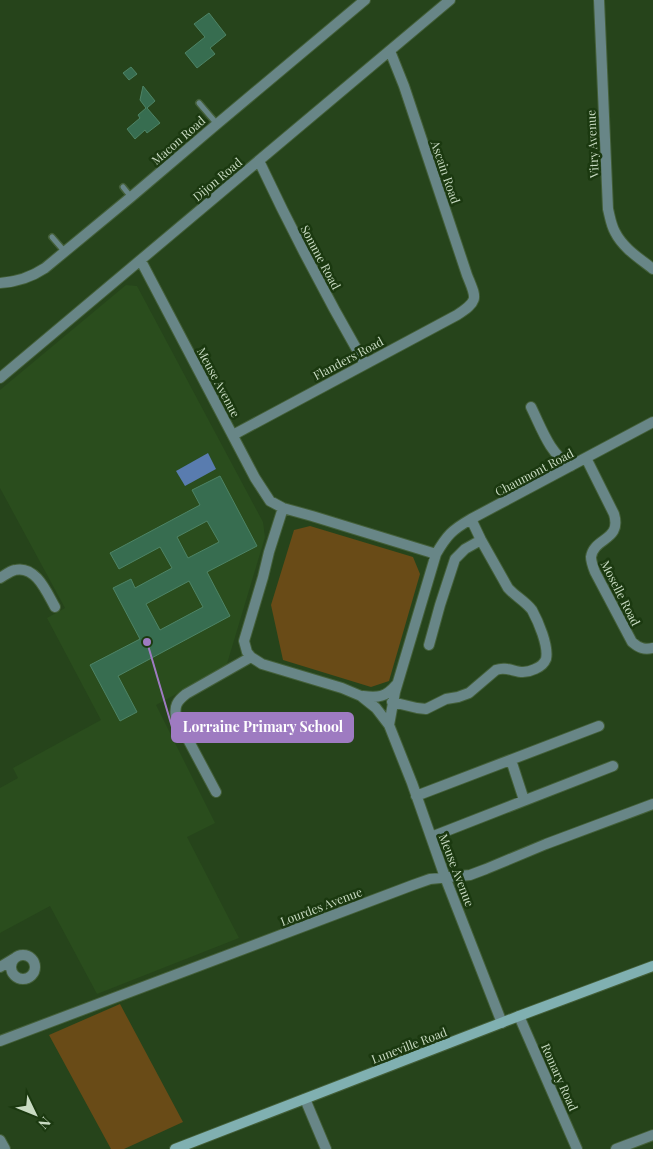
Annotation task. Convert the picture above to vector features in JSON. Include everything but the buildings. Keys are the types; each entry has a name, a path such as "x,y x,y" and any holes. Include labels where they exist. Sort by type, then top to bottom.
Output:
{"street":[{"name":"Macon Road","path":"0,283 33,276 66,252 365,0"},
{"name":"Dijon Road","path":"0,378 450,0"},
{"name":"Vitry Avenue","path":"599,0 608,209 613,228 621,242 653,269"},
{"name":"Ascain Road","path":"390,51 404,86 475,294 474,302"},
{"name":"Somme Road","path":"259,160 276,197 364,364"},
{"name":"Meuse Avenue","path":"140,261 255,478 270,501 283,508 436,554 392,702 389,725"},
{"name":"Flanders Road","path":"233,435 457,315 474,302"},
{"path":"531,407 556,453 571,466"},
{"name":"Chaumont Road","path":"436,554 448,535 458,527 653,422"},
{"name":"Moselle Road","path":"586,458 616,520 615,529 593,552 592,564 632,642 643,649 653,648"},
{"path":"216,792 176,717 176,704 186,694 251,657 247,652 244,641 263,577 268,552 283,508"},
{"path":"392,702 426,708 446,699 469,694 496,670 501,668 527,672 544,663 545,644 536,617 529,605 508,588 481,540 472,519"},
{"path":"429,645 455,559 465,549 481,540"},
{"path":"0,578 14,570 21,570 32,574 55,607"},
{"name":"Meuse Avenue","path":"251,657 262,664 342,688 361,696 376,708 389,725 445,877 502,1023"},
{"name":"Meuse Avenue","path":"361,696 380,697 388,693 398,682"},
{"path":"416,796 599,726"},
{"path":"511,760 524,800"},
{"path":"431,837 613,766"},
{"name":"Lourdes Avenue","path":"0,1041 413,885 430,879 470,874 486,869 546,844 653,804"},
{"path":"0,966 15,958"},
{"name":"Luneville Road","path":"175,1149 653,966"},
{"name":"Romary Road","path":"519,1016 578,1149"},
{"path":"305,1099 326,1149"},
{"path":"616,1149 653,1135"},
{"path":"0,1140 5,1149"}],"lane":[{"path":"199,103 217,124"},
{"path":"123,187 131,197"},
{"path":"52,237 66,252"}],"shaded area":[{"path":"126,285 137,286 263,522 265,537 226,667 156,705 215,823 187,837 239,938 97,994 50,906 0,933 0,788 18,778 13,768 101,720 47,618 65,608 0,488 0,390"},
{"path":"310,526 413,557 420,574 389,681 371,687 283,660 271,605 294,530"},
{"path":"120,1004 183,1122 124,1149 111,1149 49,1035"}],"water":[{"path":"208,453 216,469 185,486 176,471"}],"place":[{"name":"Lorraine Primary School","path":"147,642"}]}
